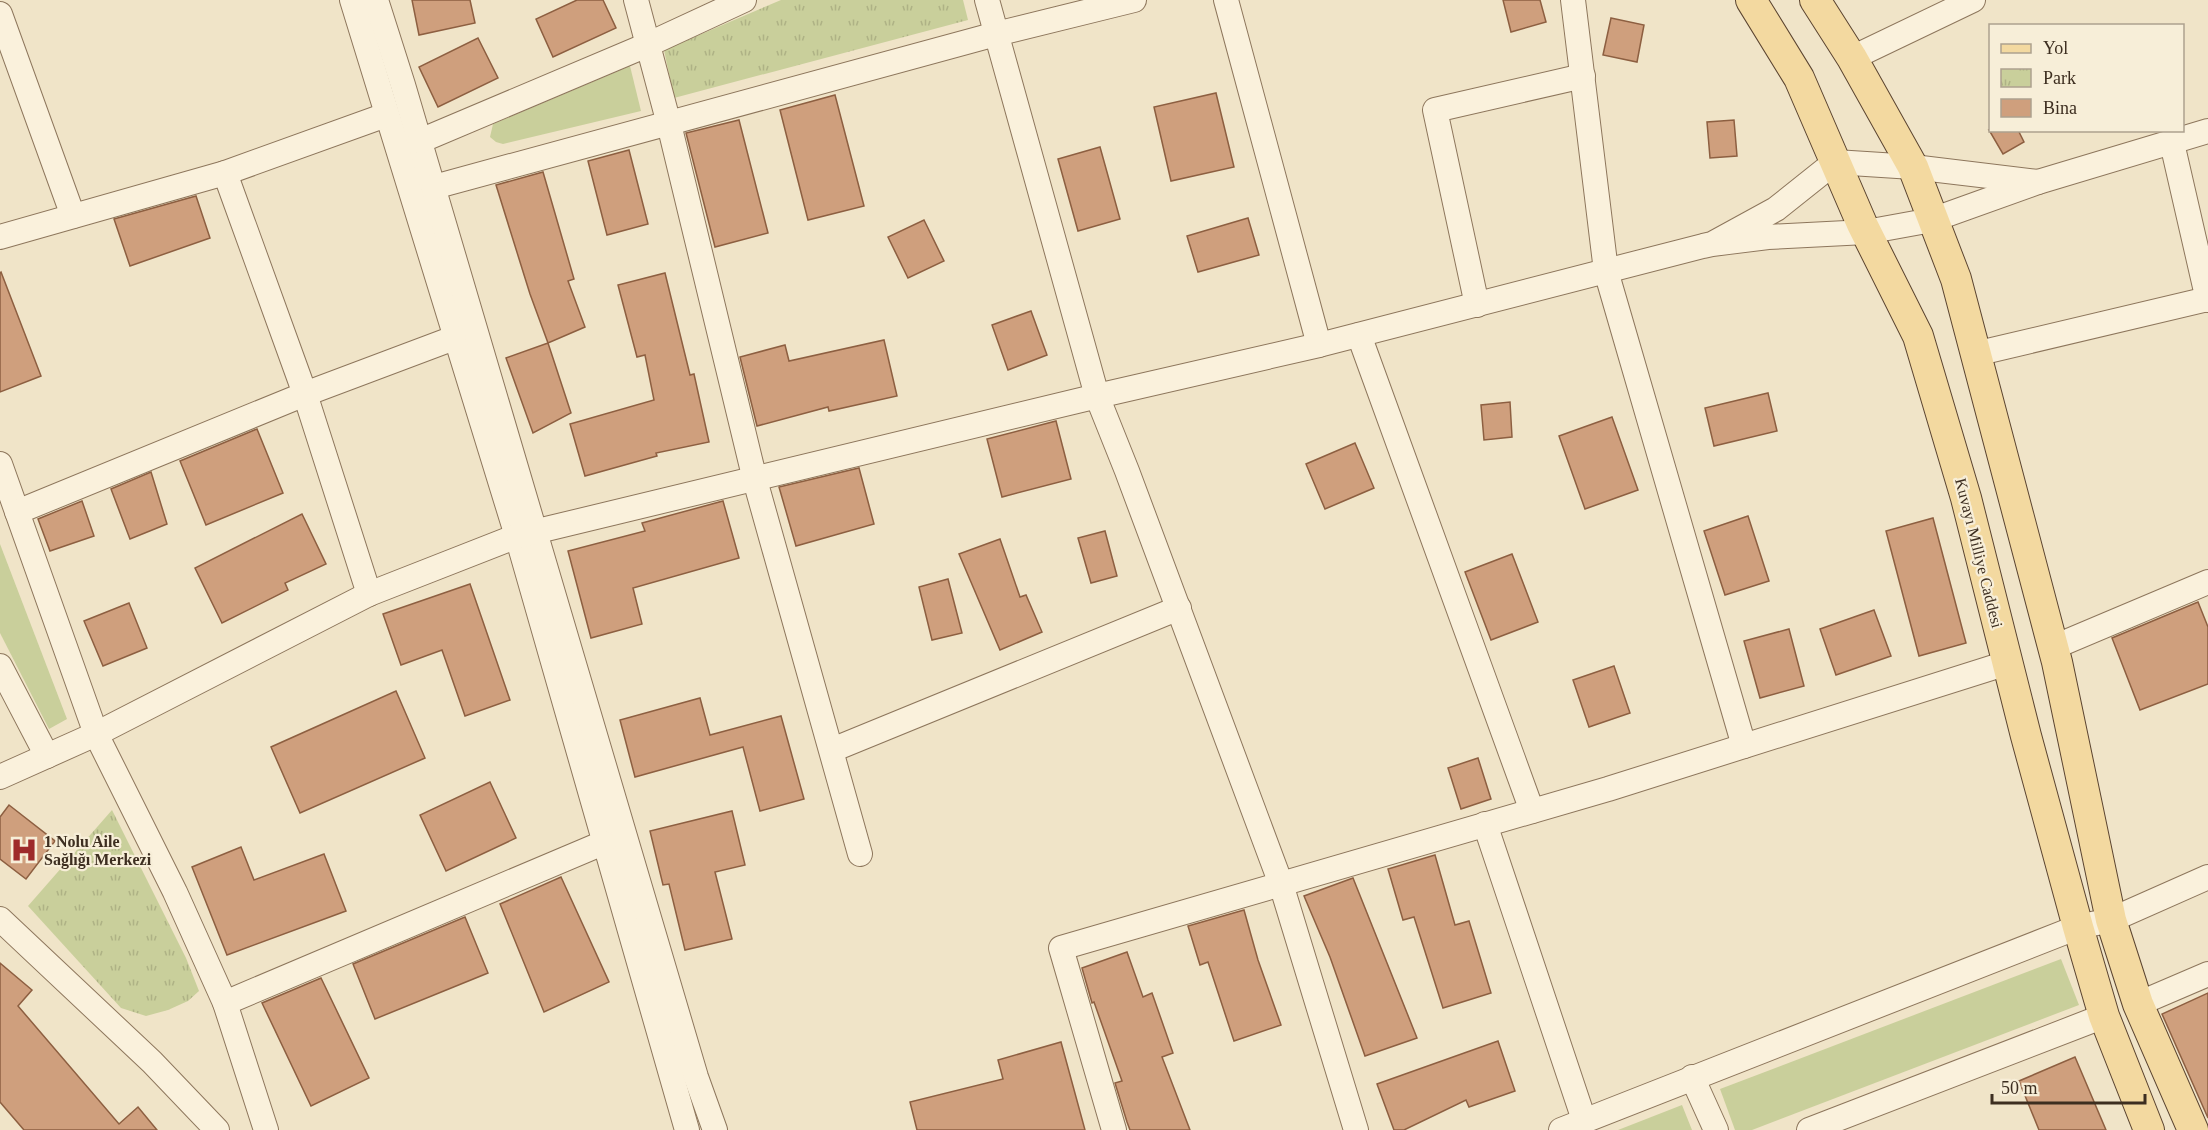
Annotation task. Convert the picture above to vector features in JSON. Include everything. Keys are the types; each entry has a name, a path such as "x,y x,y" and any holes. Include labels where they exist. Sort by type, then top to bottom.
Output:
{"main road":[{"name":"Kuvayı Milliye Caddesi","path":"1751,0 1799,78 1866,232 1918,336 1966,498 2007,663 2078,927 2104,1016 2149,1130"},
{"path":"1815,0 1852,58 1913,167 1956,279 2054,647 2111,920 2138,1004 2193,1130"}],"street":[{"path":"352,0 454,338 526,534 715,1130"},
{"path":"375,0 434,187 526,534 603,843 680,1128"},
{"path":"636,0 669,124 755,480 860,854"},
{"path":"420,141 647,45 744,0"},
{"path":"987,0 1097,396 1179,608 1281,884 1356,1130"},
{"path":"434,187 996,34 1134,0"},
{"path":"1226,0 1319,345"},
{"path":"1573,0 1606,271 1744,746"},
{"path":"1852,58 1972,0"},
{"path":"0,14 73,216"},
{"path":"1478,305 1435,110 1583,76"},
{"path":"0,237 225,173 386,115"},
{"path":"0,777 96,734 369,594 526,534 1097,396 1319,345 1712,244 1768,237 1866,232 1932,220 2038,183 2208,131"},
{"path":"1975,354 2208,299 2172,143"},
{"path":"1712,244 1776,209 1835,162 1913,167 2038,183"},
{"path":"225,173 305,394 369,594"},
{"path":"1359,335 1532,811"},
{"path":"17,512 305,394 454,338"},
{"path":"0,464 96,734 175,892 225,1004 266,1130"},
{"path":"2054,647 2208,582"},
{"path":"832,750 1179,608"},
{"path":"1114,1130 1061,948 1532,811 2007,663"},
{"path":"0,666 47,756"},
{"path":"1485,824 1584,1120"},
{"path":"225,1004 603,843"},
{"path":"1561,1130 2078,927 2111,920 2208,877"},
{"path":"0,919 152,1062 217,1130"},
{"path":"2138,1004 2208,974"},
{"path":"1809,1130 2104,1016"},
{"path":"1692,1077 1716,1130"}],"green space":[{"path":"781,0 963,0 968,20 674,98 664,50"},
{"path":"630,66 641,111 503,144 490,137 493,124"},
{"path":"0,544 67,719 49,729 0,633"},
{"path":"112,810 186,958 199,991 188,1001 146,1016 121,1008 28,906"},
{"path":"2061,959 2079,1005 1752,1130 1735,1130 1720,1089"},
{"path":"1682,1105 1692,1130 1618,1130"}],"building":[{"path":"412,0 470,0 475,23 419,35"},
{"path":"577,0 603,0 616,28 553,57 536,19"},
{"path":"1503,0 1540,0 1546,22 1511,32"},
{"path":"1611,18 1644,25 1637,62 1603,55"},
{"path":"478,38 498,78 438,107 419,67"},
{"path":"1216,93 1234,167 1171,181 1154,107"},
{"path":"835,95 864,206 808,220 780,110"},
{"path":"739,120 768,233 715,247 686,133"},
{"path":"1734,120 1737,156 1710,158 1707,122"},
{"path":"1990,132 2019,132 2024,142 2003,154"},
{"path":"1100,147 1120,219 1078,231 1058,159"},
{"path":"629,150 648,224 607,235 588,161"},
{"path":"543,172 574,279 568,281 585,327 548,343 496,185"},
{"path":"196,196 210,238 130,266 114,219"},
{"path":"1248,218 1259,255 1198,272 1187,236"},
{"path":"924,220 944,261 908,278 888,237"},
{"path":"0,273 41,376 0,392"},
{"path":"665,273 690,375 694,374 709,442 656,453 657,456 585,476 570,424 654,400 645,355 637,357 618,285"},
{"path":"1031,311 1047,355 1008,370 992,325"},
{"path":"884,340 897,396 829,411 828,407 757,426 740,357 785,345 789,361"},
{"path":"548,343 571,413 533,433 506,358"},
{"path":"1768,393 1777,431 1714,446 1705,408"},
{"path":"1510,402 1512,437 1484,440 1481,405"},
{"path":"1612,417 1638,490 1585,509 1559,436"},
{"path":"1056,421 1071,479 1002,497 987,439"},
{"path":"257,429 283,493 206,525 180,461"},
{"path":"1355,443 1374,488 1325,509 1306,464"},
{"path":"859,468 874,524 796,546 779,487"},
{"path":"151,472 167,524 130,539 111,489"},
{"path":"82,501 94,536 50,551 38,519"},
{"path":"723,501 739,558 633,588 642,624 591,638 568,551 645,531 642,523"},
{"path":"302,514 326,564 285,583 288,590 222,623 195,568"},
{"path":"1748,516 1769,581 1725,595 1704,531"},
{"path":"1933,518 1966,643 1919,656 1886,531"},
{"path":"1105,531 1117,576 1091,583 1078,538"},
{"path":"1000,539 1020,597 1026,595 1042,632 1000,650 959,554"},
{"path":"1512,554 1538,622 1491,640 1465,572"},
{"path":"948,579 962,633 932,640 919,587"},
{"path":"470,584 510,700 465,716 442,650 401,665 383,614"},
{"path":"2198,602 2208,627 2208,684 2140,710 2112,638"},
{"path":"129,603 147,648 103,666 84,621"},
{"path":"1874,610 1891,656 1836,675 1820,629"},
{"path":"1789,629 1804,686 1760,698 1744,641"},
{"path":"1614,666 1630,713 1589,727 1573,680"},
{"path":"396,691 425,758 300,813 271,747"},
{"path":"700,698 710,735 781,716 804,799 760,811 743,747 635,777 620,720"},
{"path":"1478,758 1491,799 1461,809 1448,768"},
{"path":"490,782 516,838 446,871 420,815"},
{"name":"1 Nolu Aile Sağlığı Merkezi","path":"9,805 55,841 26,879 0,859 0,817"},
{"path":"732,811 745,865 715,872 732,939 685,950 669,884 663,885 650,831"},
{"path":"241,847 254,880 324,854 346,911 227,955 192,867"},
{"path":"1435,855 1455,925 1469,921 1491,993 1443,1008 1414,917 1403,920 1388,869"},
{"path":"561,877 609,982 544,1012 500,904"},
{"path":"1353,878 1417,1038 1365,1056 1330,957 1304,896"},
{"path":"1244,910 1258,960 1281,1025 1234,1041 1208,962 1200,965 1188,926"},
{"path":"465,917 488,973 375,1019 353,964"},
{"path":"1127,952 1143,997 1152,993 1173,1053 1162,1057 1190,1130 1130,1130 1127,1122 1115,1083 1122,1081 1094,1002 1092,1003 1082,968"},
{"path":"0,963 32,990 18,1006 119,1124 138,1107 157,1130 24,1130 0,1102"},
{"path":"321,978 369,1078 311,1106 262,1003"},
{"path":"2208,993 2208,1118 2162,1014"},
{"path":"1498,1041 1515,1091 1469,1107 1466,1100 1404,1130 1394,1130 1377,1084"},
{"path":"1061,1042 1085,1130 917,1130 910,1102 1003,1079 998,1060"},
{"path":"2075,1057 2106,1130 2039,1130 2019,1081"}],"place":[{"name":"1 Nolu Aile Sağlığı Merkezi","path":"24,850"}]}
